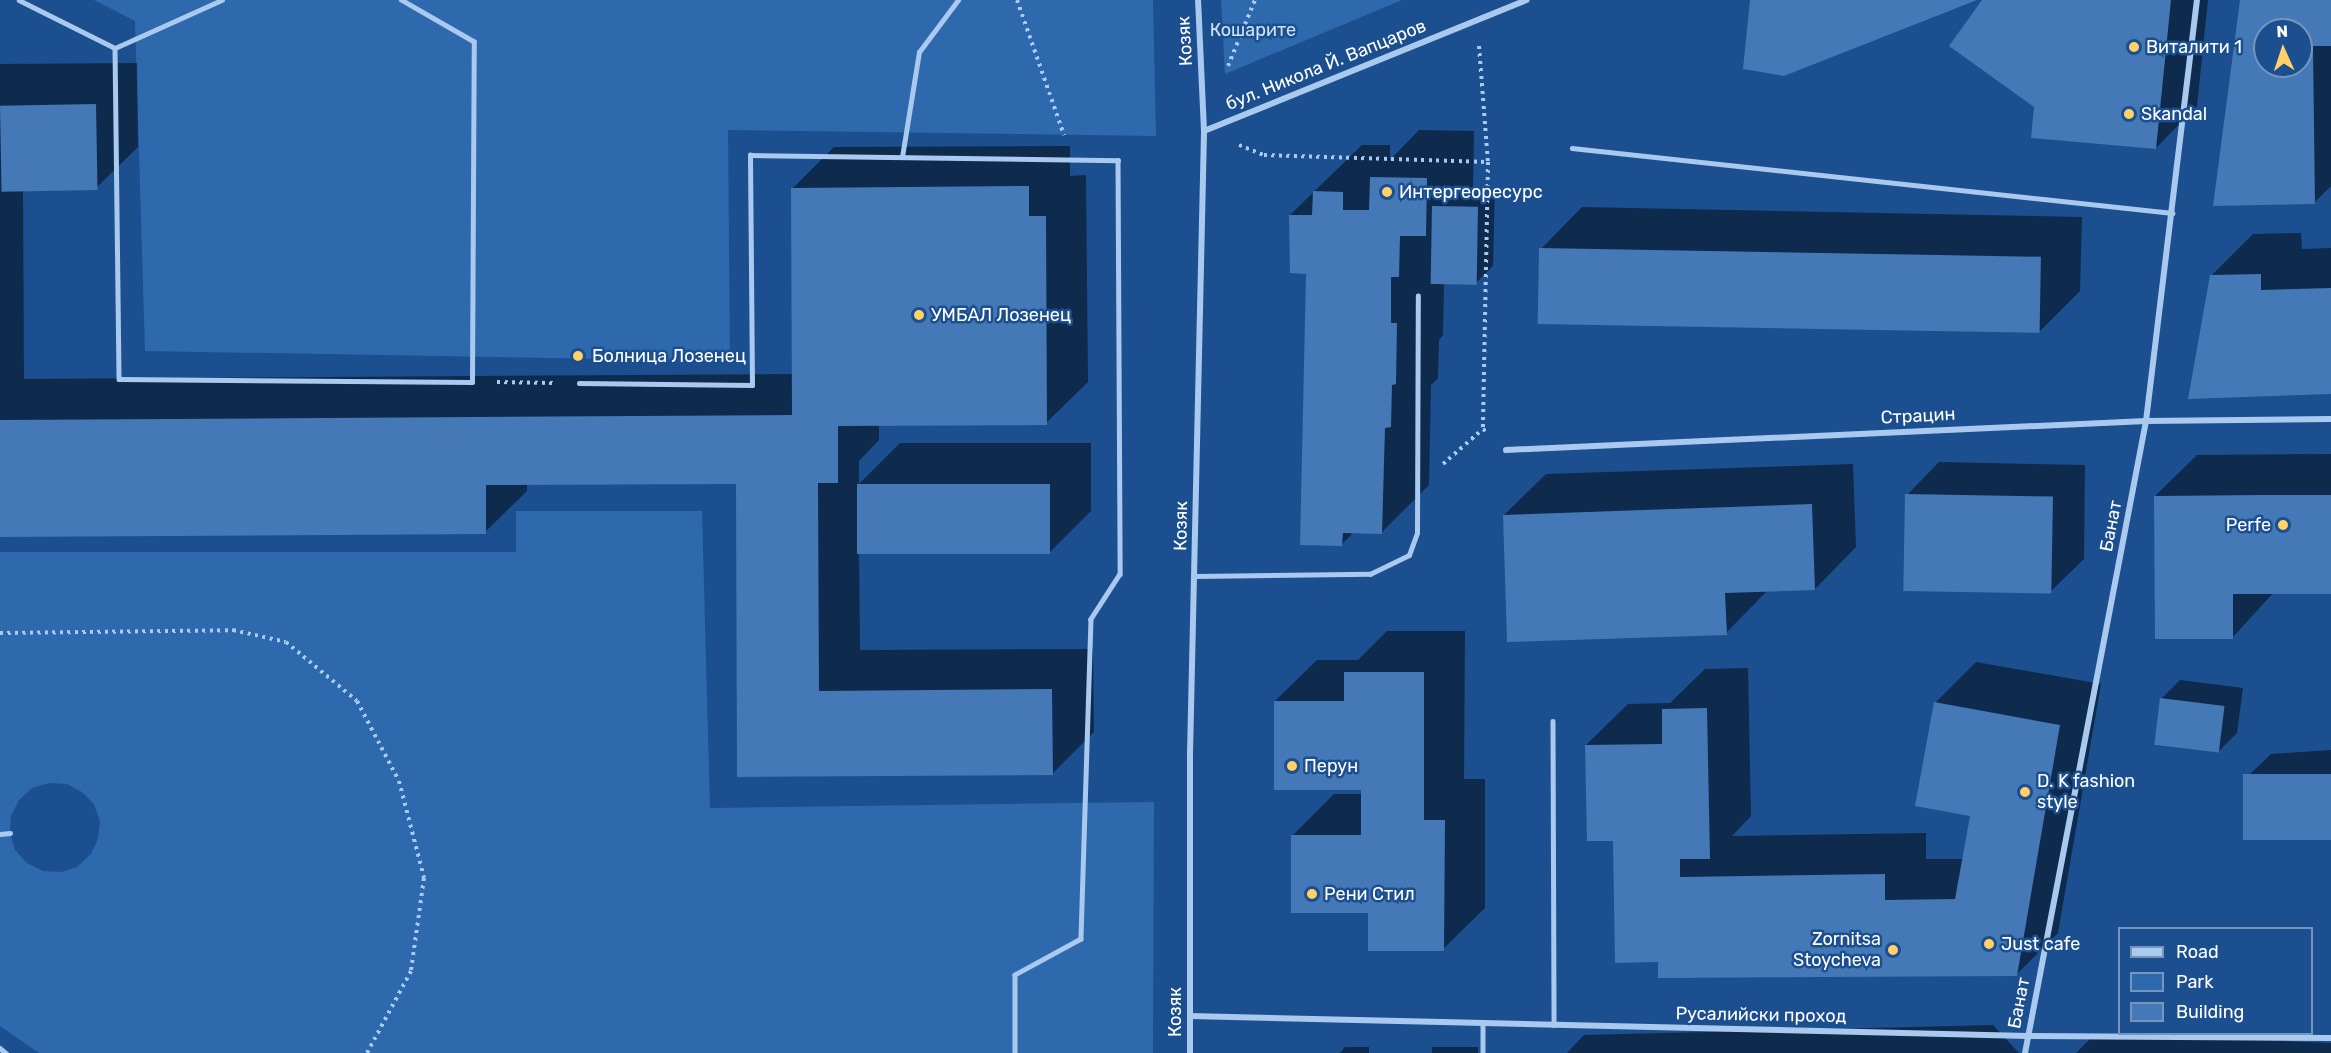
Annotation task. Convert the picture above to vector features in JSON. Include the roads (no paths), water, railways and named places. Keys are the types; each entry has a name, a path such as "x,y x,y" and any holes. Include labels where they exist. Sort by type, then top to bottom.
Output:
{"street":[{"name":"Козяк","path":"1190,1053 1195,576 1204,131 1198,0"},
{"name":"бул. Никола Й. Вапцаров","path":"1204,131 1526,0"},
{"name":"Банат","path":"2025,1053 2146,421 2197,0"},
{"name":"Страцин","path":"1506,450 2146,421 2331,419"},
{"name":"Русалийски проход","path":"1190,1016 2028,1036 2331,1038"}],"lane":[{"path":"19,0 115,48"},
{"path":"115,48 222,0"},
{"path":"115,48 119,379 472,382 474,42 401,0"},
{"path":"902,157 919,52 958,0"},
{"path":"1572,148 2172,213"},
{"path":"579,383 752,385 750,155 1118,160 1120,574 1091,619 1081,939 1015,975 1015,1053"},
{"path":"1195,576 1370,574 1391,567 1409,555 1417,533 1418,296"},
{"path":"1553,721 1554,1025"},
{"path":"0,834 10,833"},
{"path":"1482,1023 1483,1053"},
{"path":"0,1048 6,1053"}],"place":[{"name":"Виталити 1","path":"2134,47"},
{"name":"Skandal","path":"2129,114"},
{"name":"Интергеоресурс","path":"1387,192"},
{"name":"УМБАЛ Лозенец","path":"919,315"},
{"name":"Болница Лозенец","path":"578,356"},
{"name":"Perfe","path":"2283,525"},
{"name":"Перун","path":"1292,766"},
{"name":"D. K fashion style","path":"2025,792"},
{"name":"Рени Стил","path":"1312,894"},
{"name":"Just cafe","path":"1989,944"},
{"name":"Zornitsa Stoycheva","path":"1893,950"}],"park label":[{"name":"Кошарите","path":"1253,30"}]}
